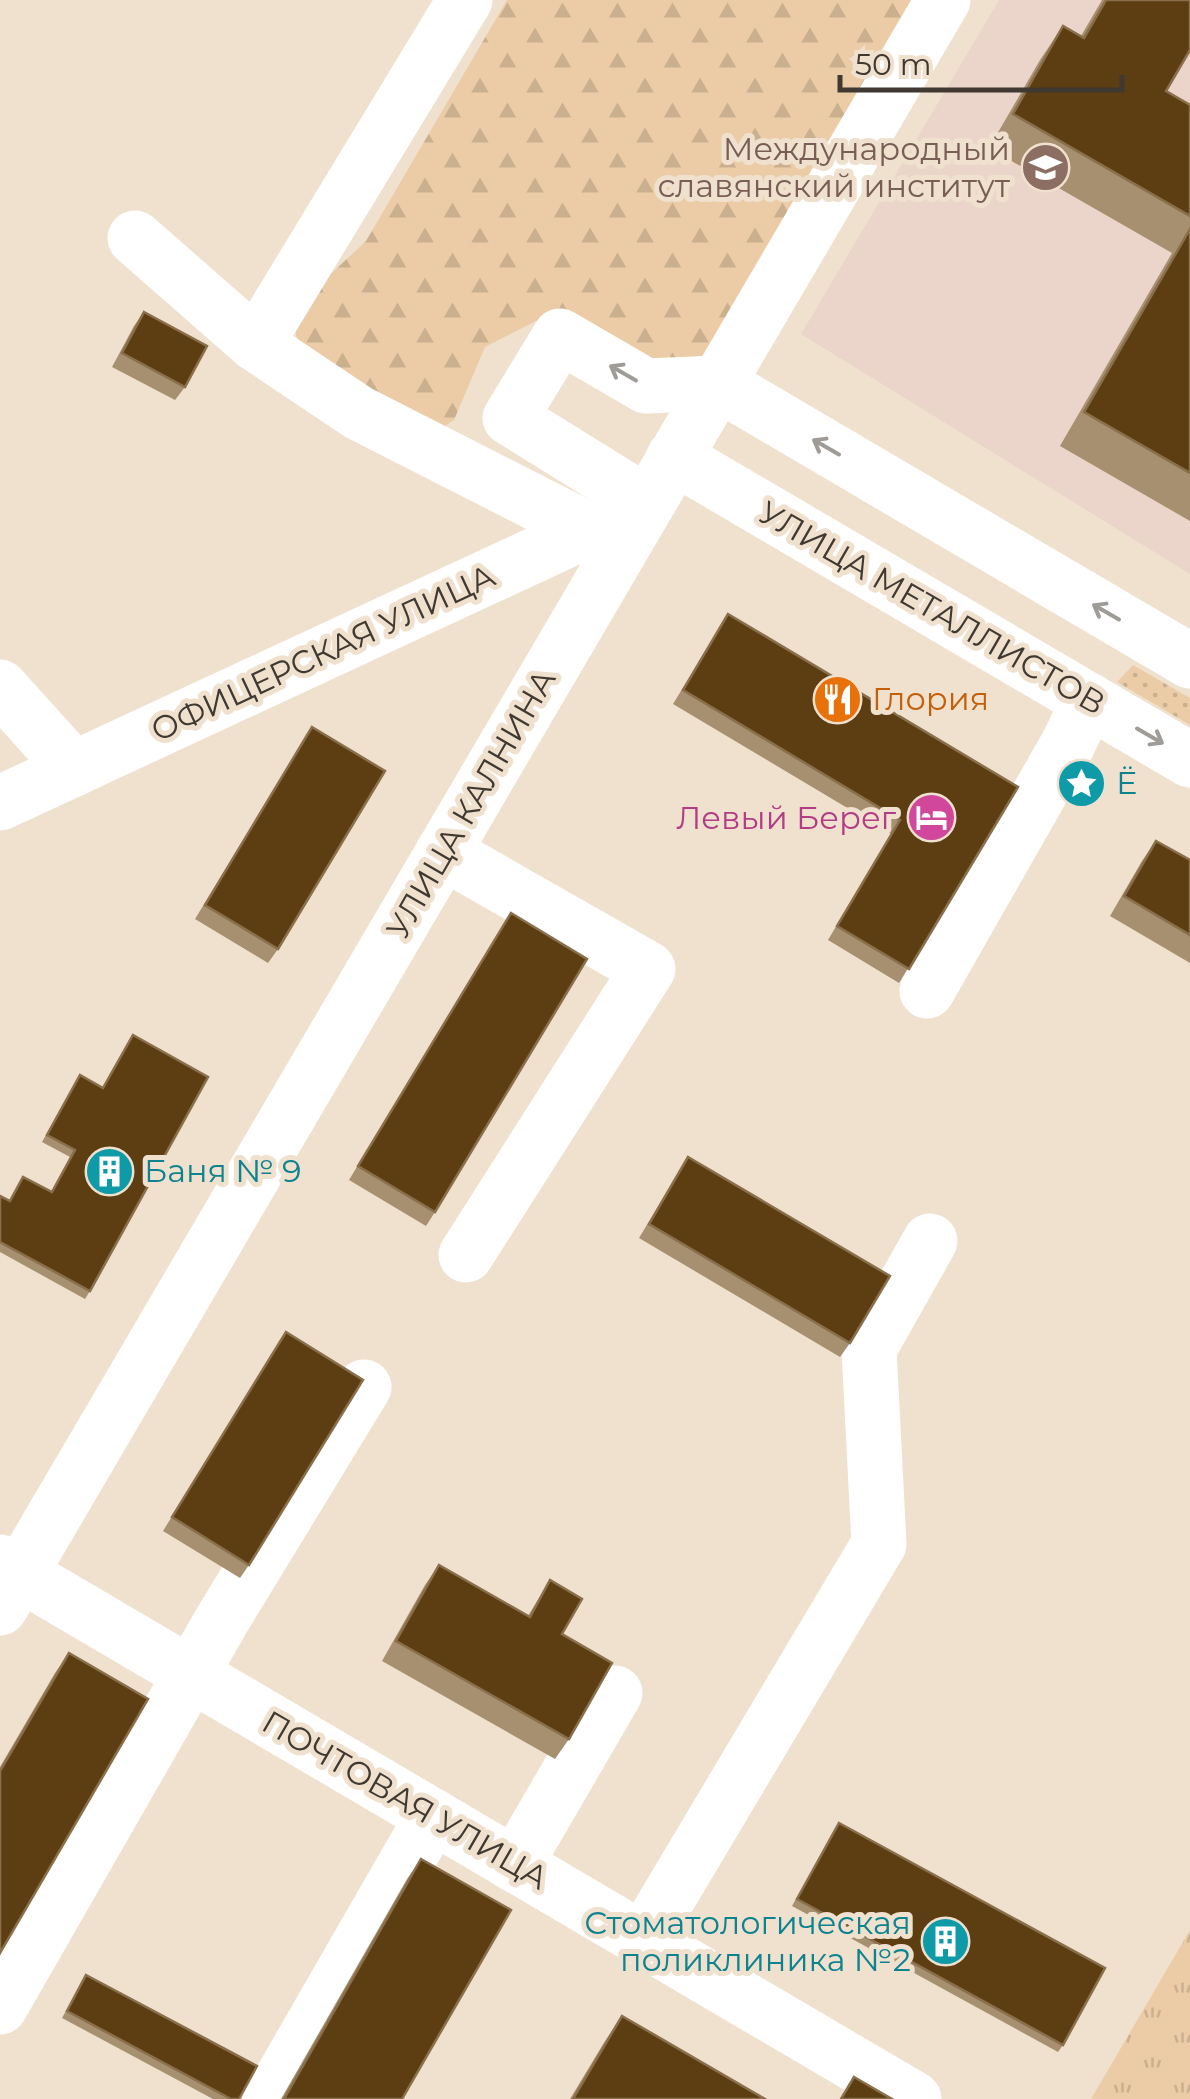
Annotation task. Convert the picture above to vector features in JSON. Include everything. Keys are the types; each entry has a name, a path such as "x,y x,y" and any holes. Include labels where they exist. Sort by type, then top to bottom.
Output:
{"street":[{"path":"256,344 465,0"},
{"name":"УЛИЦА КАЛНИНА","path":"7,1582 443,852 943,0"},
{"path":"135,238 256,344 359,413 591,531"},
{"path":"647,503 510,418 560,336 646,386 717,383 1190,661"},
{"name":"УЛИЦА МЕТАЛЛИСТОВ","path":"674,456 1190,760"},
{"name":"ОФИЦЕРСКАЯ УЛИЦА","path":"0,803 647,503"},
{"path":"0,688 74,768"},
{"path":"928,991 1089,700"},
{"path":"443,852 648,969 466,1255"},
{"path":"643,1940 879,1544 869,1349 930,1241"},
{"path":"0,2007 191,1674 364,1387"},
{"name":"ПОЧТОВАЯ УЛИЦА","path":"7,1582 191,1674 643,1940 703,2000 827,2072 914,2099"},
{"path":"516,1865 615,1693"},
{"path":"270,2099 433,1816"}],"shaded area":[{"name":"Международный славянский институт","path":"999,0 1190,0 1190,574 801,334"}],"green space":[{"path":"507,0 915,0 700,362 635,359 538,320 485,347 454,420 437,431 307,356 296,336 296,315 306,297 366,241"},
{"path":"1133,665 1190,698 1190,725 1117,682"},
{"path":"1190,1930 1190,2099 1091,2099"}],"building":[{"path":"1106,0 1190,0 1190,50 1166,91 1190,105 1190,216 1013,114 1063,26 1084,38"},
{"path":"1190,229 1190,473 1084,412"},
{"path":"144,312 207,346 185,387 122,353"},
{"name":"Левый Берег","path":"728,614 1018,787 909,969 837,926 900,820 683,690"},
{"path":"312,727 385,771 278,949 205,905"},
{"path":"1156,841 1190,860 1190,935 1124,896"},
{"path":"511,913 587,959 435,1212 358,1166"},
{"name":"Баня № 9","path":"133,1035 208,1077 90,1291 0,1242 0,1196 10,1201 23,1177 52,1192 75,1150 47,1135 80,1075 103,1088"},
{"path":"688,1157 890,1276 850,1343 649,1224"},
{"path":"286,1332 363,1380 249,1565 172,1517"},
{"path":"439,1565 530,1617 550,1580 582,1599 562,1634 612,1663 569,1739 396,1641"},
{"path":"69,1653 148,1699 0,1953 0,1771"},
{"name":"Стоматологическая поликлиника №2","path":"839,1823 1105,1968 1063,2045 797,1899"},
{"path":"421,1859 511,1910 402,2099 284,2099"},
{"path":"86,1975 257,2066 239,2099 231,2099 67,2011"},
{"path":"622,2016 765,2099 573,2099"},
{"path":"854,2077 892,2099 841,2099"}],"place":[{"name":"Международный славянский институт","path":"1045,167"},
{"name":"Глория","path":"837,699"},
{"name":"Ё","path":"1081,783"},
{"name":"Левый Берег","path":"931,818"},
{"name":"Баня № 9","path":"109,1171"},
{"name":"Стоматологическая поликлиника №2","path":"946,1941"}]}
